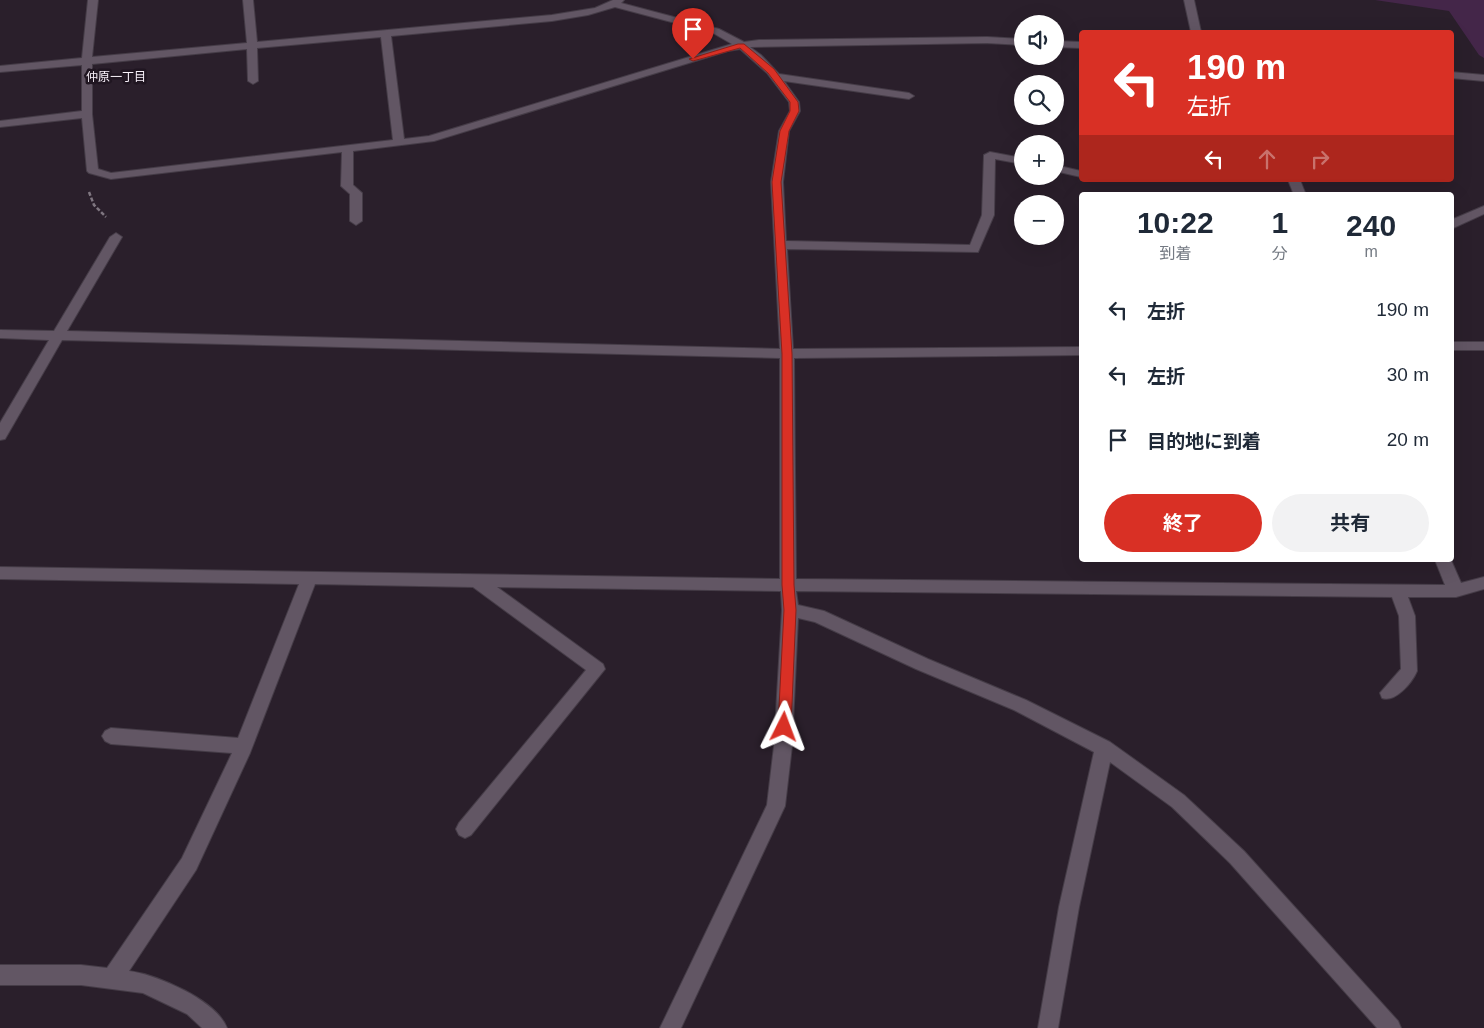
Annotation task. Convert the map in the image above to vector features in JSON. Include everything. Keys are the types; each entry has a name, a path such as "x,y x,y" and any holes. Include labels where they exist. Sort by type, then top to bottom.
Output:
{"street":[{"path":"93,0 87,61 86,114 93,171 111,176 430,139 741,45 760,42 924,40 1014,42"},
{"path":"248,0 253,81"},
{"path":"1189,0 1196,30"},
{"path":"0,69 552,18 617,2 716,31 741,45 757,57 776,77 794,102 794,111 784,131 777,182 787,354 788,585 790,610 783,746 776,806 670,1028"},
{"path":"386,34 399,143"},
{"path":"1064,44 1079,45"},
{"path":"1454,75 1484,78"},
{"path":"776,77 909,96"},
{"path":"0,124 86,114"},
{"path":"348,149 347,186 356,193 356,221"},
{"path":"780,245 974,248 988,215 990,155 1014,160"},
{"path":"1064,170 1079,174"},
{"path":"1454,224 1484,210"},
{"path":"0,435 116,237"},
{"path":"0,334 787,354 1079,351"},
{"path":"1454,346 1484,346"},
{"path":"1444,562 1456,591"},
{"path":"0,573 788,585 1398,591 1456,591 1484,583"},
{"path":"112,979 189,864 243,746 309,578"},
{"path":"465,829 597,669 476,580"},
{"path":"1388,693 1409,671 1407,616 1398,591"},
{"path":"790,610 818,616 922,664 1020,705 1104,748 1178,801 1237,857 1391,1028"},
{"path":"111,736 243,746"},
{"path":"1048,1028 1069,907 1104,748"},
{"path":"0,976 81,975 145,983 194,1007 217,1028"}],"path":[{"path":"103,174 88,184 88,194 94,204 120,229 116,237"}],"shaded area":[{"path":"1375,0 1484,0 1484,58 1479,55 1449,11"}],"district":[{"name":"仲原一丁目","path":"116,77"}],"route":[{"path":"693,59 741,45 771,71 794,102 794,111 784,131 777,182 787,354 788,585 790,610 784,727"}]}
